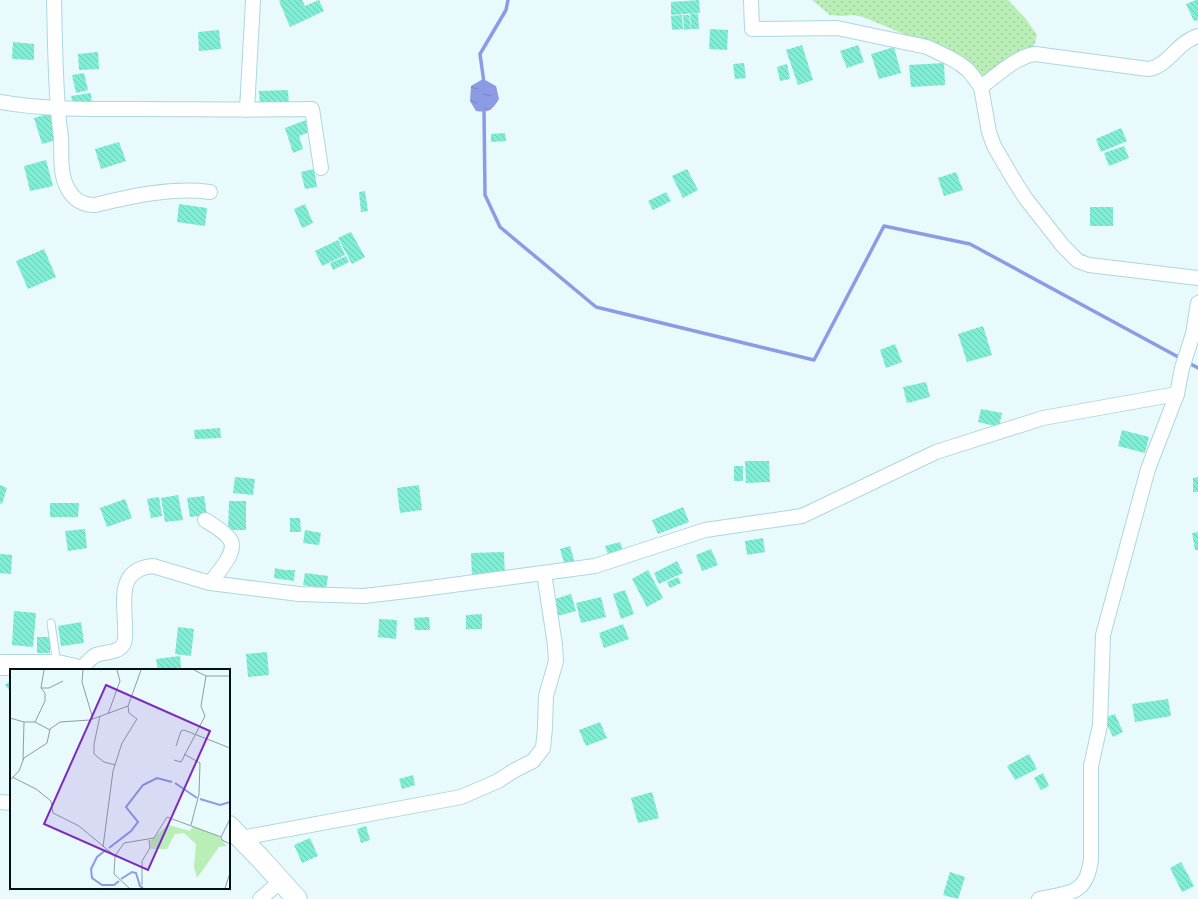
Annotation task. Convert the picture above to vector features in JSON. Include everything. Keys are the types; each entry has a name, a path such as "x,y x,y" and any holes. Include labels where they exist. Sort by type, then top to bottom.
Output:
{"street":[{"path":"54,0 61,157 64,179 71,194 85,205 95,205 158,192 192,190 210,192"},
{"path":"247,110 253,0"},
{"path":"751,0 752,29 837,28 927,47 950,58 964,67 975,78 981,87 989,132 994,146 1026,199 1054,236 1078,261 1089,265 1198,278"},
{"path":"981,87 1020,58 1029,54 1142,69 1155,69 1184,42 1198,36"},
{"path":"0,102 22,106 58,108 247,110 312,108 321,168"},
{"path":"1039,899 1068,894 1079,888 1086,880 1090,871 1092,859 1091,766 1100,724 1103,635 1148,468 1177,394 1198,303"},
{"path":"80,669 97,654 118,649 124,642 124,591 126,583 130,576 144,567 153,566 210,583 299,594 364,596 595,566 705,530 802,516 936,452 1043,418 1177,394"},
{"path":"205,520 229,537 232,543 231,554 210,583"},
{"path":"235,832 461,797 498,781 533,761 543,748 546,696 556,661 544,573"},
{"path":"0,665 57,665 75,669"},
{"path":"0,802 10,803"},
{"path":"235,832 297,899"},
{"path":"260,899 281,881"}],"lane":[{"path":"51,623 57,665"}],"green space":[{"path":"812,0 1008,0 1026,19 1037,35 1034,46 982,78 940,49 863,17 853,15 830,15"}],"water":[{"path":"483,79 496,86 499,99 490,110 484,112 476,111 470,101 471,86"}],"building":[{"path":"302,0 305,6 319,0 324,11 290,27 279,1"},
{"path":"699,0 700,13 671,15 671,2"},
{"path":"1198,0 1198,20 1194,21 1186,4"},
{"path":"690,14 698,14 699,29 691,29"},
{"path":"682,15 683,29 672,30 671,16"},
{"path":"683,15 689,15 691,29 684,30"},
{"path":"710,29 728,30 727,50 709,49"},
{"path":"219,30 221,49 199,51 198,32"},
{"path":"13,42 34,44 34,60 12,59"},
{"path":"802,45 813,80 798,85 786,50"},
{"path":"858,45 864,62 847,68 840,51"},
{"path":"894,47 901,73 879,79 871,54"},
{"path":"98,52 99,69 79,70 78,54"},
{"path":"744,63 746,78 735,79 733,64"},
{"path":"944,63 945,85 911,87 909,65"},
{"path":"787,64 790,79 780,81 777,67"},
{"path":"84,73 88,90 76,93 72,75"},
{"path":"288,90 289,104 260,105 259,91"},
{"path":"91,93 92,104 73,107 71,96"},
{"path":"51,113 59,139 42,144 34,118"},
{"path":"306,120 310,132 299,136 303,149 293,153 285,128"},
{"path":"1121,128 1127,141 1101,152 1096,139"},
{"path":"505,133 506,141 491,142 491,134"},
{"path":"119,142 126,161 101,169 95,149"},
{"path":"1124,146 1129,158 1109,166 1104,153"},
{"path":"46,160 53,186 30,191 24,166"},
{"path":"314,169 317,187 305,189 301,172"},
{"path":"687,169 698,190 683,198 672,176"},
{"path":"956,172 963,190 944,196 938,178"},
{"path":"365,191 368,211 361,212 359,192"},
{"path":"666,192 671,201 653,210 648,201"},
{"path":"179,204 207,208 205,226 177,222"},
{"path":"305,204 313,223 302,228 294,209"},
{"path":"1090,207 1113,207 1113,226 1090,226"},
{"path":"351,232 365,257 352,264 338,238"},
{"path":"338,240 345,255 322,266 315,251"},
{"path":"44,249 56,277 28,289 16,261"},
{"path":"346,256 349,262 333,270 330,263"},
{"path":"983,326 992,355 967,362 958,334"},
{"path":"895,344 902,362 886,368 880,350"},
{"path":"926,382 930,397 907,403 903,387"},
{"path":"981,409 1002,413 999,427 978,422"},
{"path":"220,428 221,438 195,439 194,430"},
{"path":"1122,430 1149,437 1145,453 1118,446"},
{"path":"745,461 769,461 770,482 746,483"},
{"path":"734,466 743,466 743,481 734,481"},
{"path":"235,477 255,479 253,495 233,493"},
{"path":"1198,477 1198,492 1193,492 1193,478"},
{"path":"0,485 7,488 2,504 0,503"},
{"path":"419,485 422,510 400,513 397,488"},
{"path":"178,495 183,520 165,522 161,498"},
{"path":"204,496 207,515 190,517 187,498"},
{"path":"159,497 162,516 151,518 147,499"},
{"path":"125,499 132,518 107,527 100,508"},
{"path":"229,501 246,501 246,530 228,530"},
{"path":"50,503 79,503 78,517 50,517"},
{"path":"683,507 689,522 658,534 652,520"},
{"path":"290,518 300,518 301,532 290,532"},
{"path":"85,529 87,548 68,551 65,531"},
{"path":"305,530 321,533 319,545 303,543"},
{"path":"1198,532 1198,550 1195,550 1192,533"},
{"path":"763,538 765,552 747,555 745,541"},
{"path":"620,542 625,556 610,560 605,546"},
{"path":"570,546 575,563 565,566 560,549"},
{"path":"711,549 718,565 702,571 696,555"},
{"path":"504,552 505,577 472,578 471,553"},
{"path":"0,554 12,555 11,574 0,573"},
{"path":"677,561 683,573 659,584 654,573"},
{"path":"275,568 295,570 294,581 274,578"},
{"path":"648,570 663,598 647,607 632,579"},
{"path":"305,573 328,576 326,589 303,585"},
{"path":"678,577 681,583 670,588 667,582"},
{"path":"625,590 634,614 621,619 613,594"},
{"path":"571,594 576,611 557,616 552,600"},
{"path":"601,597 606,617 581,623 576,603"},
{"path":"14,611 36,613 33,647 12,645"},
{"path":"482,614 482,629 466,629 466,615"},
{"path":"429,617 430,630 415,630 414,618"},
{"path":"379,619 397,620 396,639 378,637"},
{"path":"81,622 84,643 61,646 58,626"},
{"path":"623,624 629,639 604,648 599,633"},
{"path":"178,627 194,629 191,656 175,654"},
{"path":"37,637 50,637 50,653 37,653"},
{"path":"267,652 269,675 248,677 246,654"},
{"path":"180,656 181,668 158,669 156,659"},
{"path":"10,681 10,691 5,685"},
{"path":"1168,699 1171,716 1135,722 1132,704"},
{"path":"1115,714 1123,732 1113,737 1104,718"},
{"path":"600,722 607,738 586,746 579,730"},
{"path":"1029,754 1037,769 1015,780 1007,766"},
{"path":"1043,773 1049,786 1041,790 1034,778"},
{"path":"413,775 415,785 402,789 399,779"},
{"path":"652,792 659,818 638,823 631,798"},
{"path":"366,826 370,840 361,843 357,829"},
{"path":"310,838 318,856 302,863 294,845"},
{"path":"1181,862 1194,886 1182,892 1170,868"},
{"path":"950,872 965,877 958,899 943,895"}],"waterway":[{"path":"484,83 480,54 506,10 508,0"},
{"path":"484,110 485,195 500,227 596,307 814,360 884,226 970,244 1182,359"},
{"path":"1187,362 1198,368"}]}
